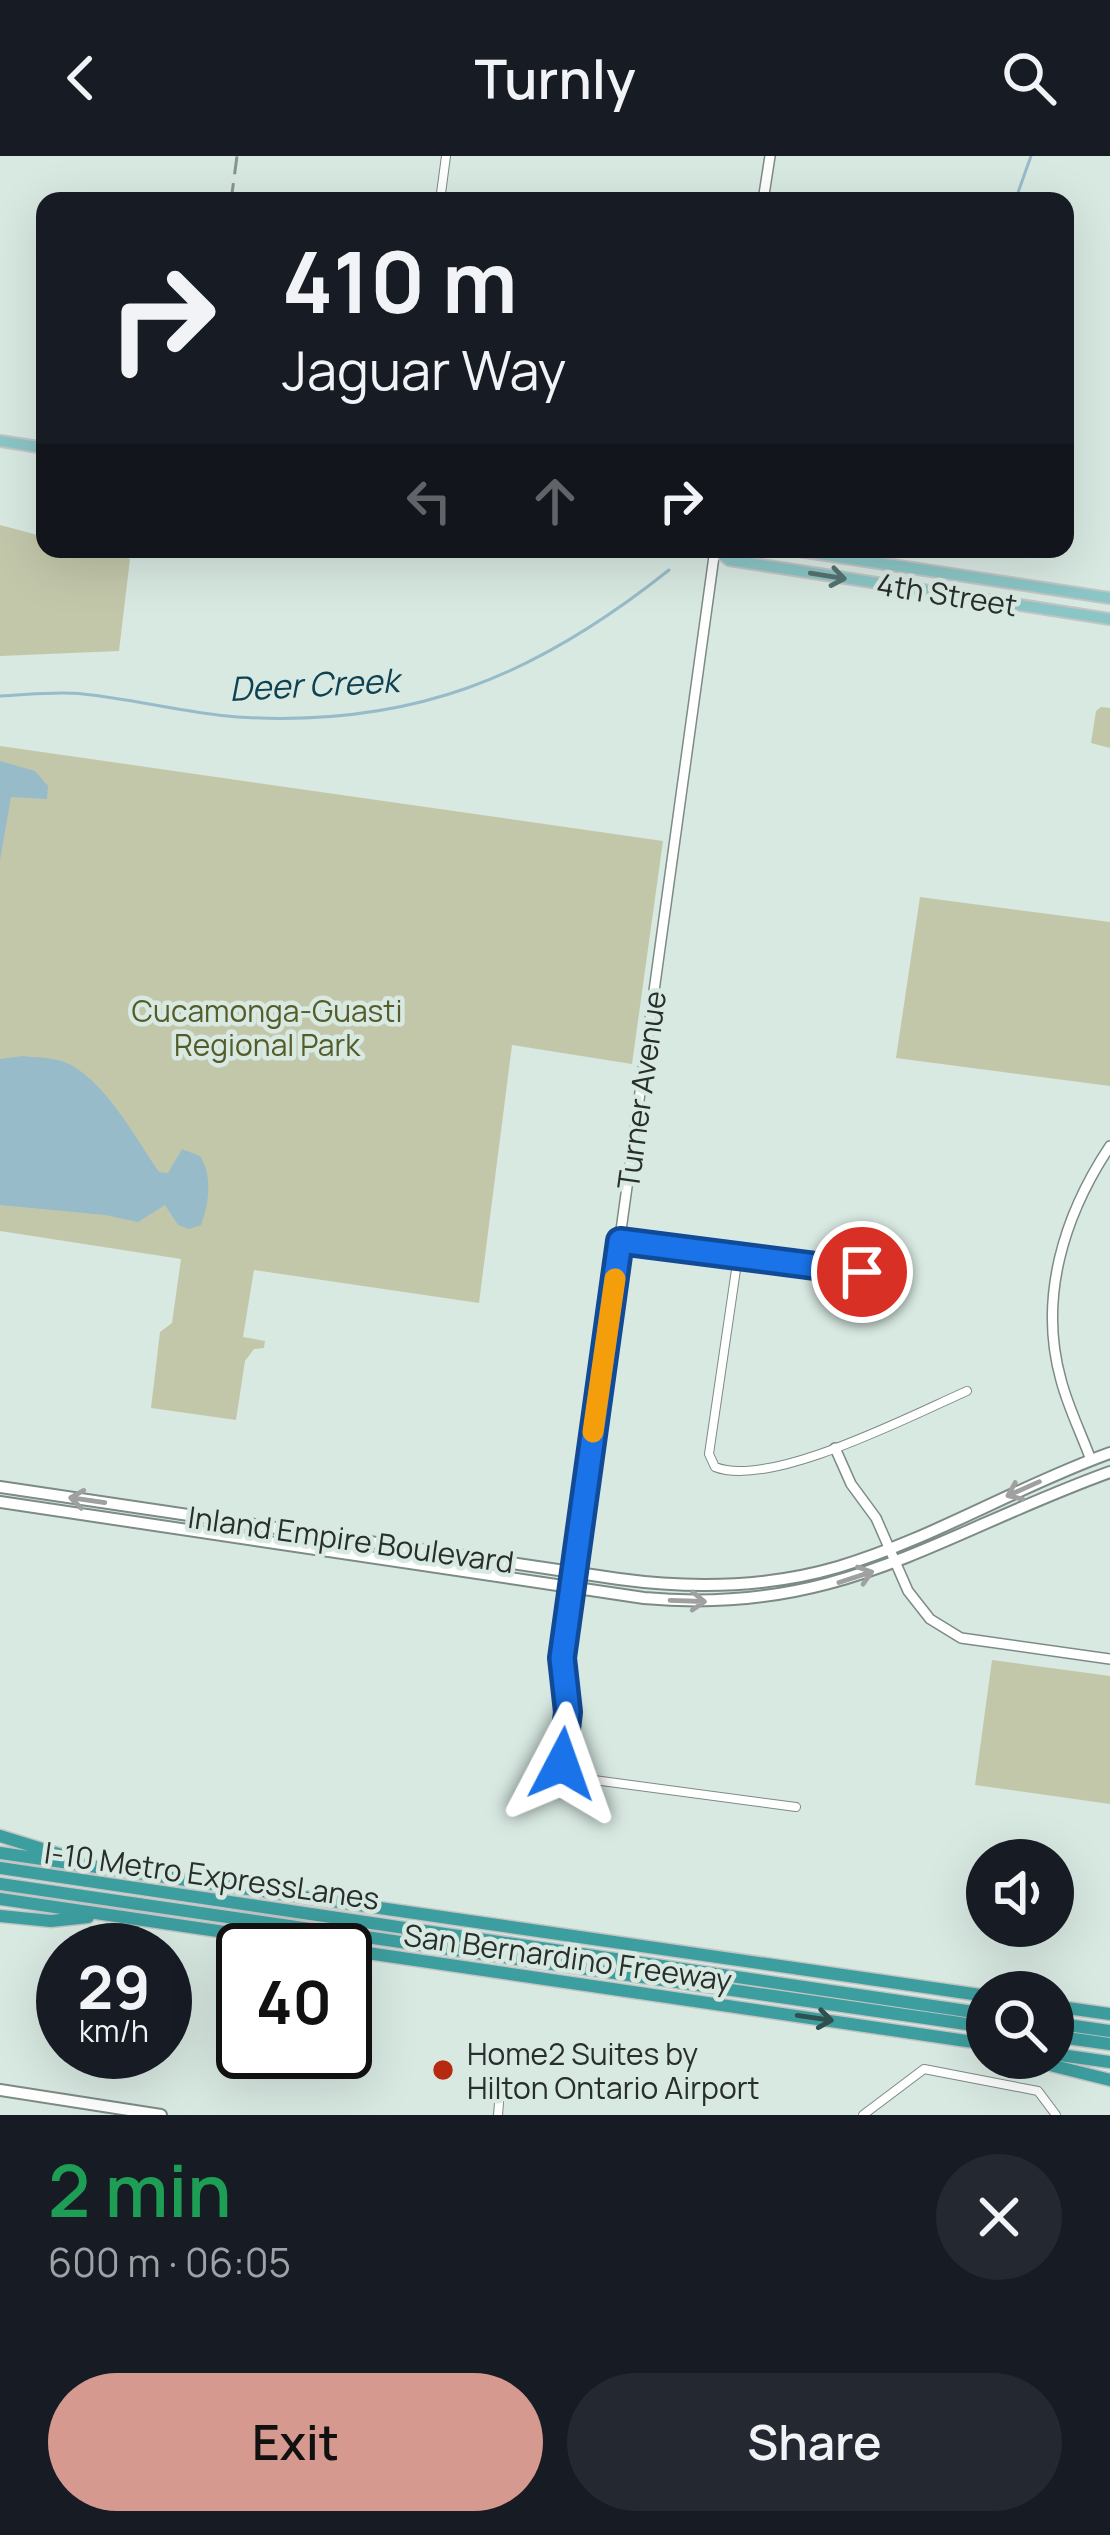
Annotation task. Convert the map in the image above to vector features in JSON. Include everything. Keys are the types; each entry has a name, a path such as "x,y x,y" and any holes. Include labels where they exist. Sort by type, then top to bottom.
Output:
{"highway":[{"path":"0,1836 97,1868"},
{"name":"San Bernardino Freeway","path":"0,1853 966,1993"},
{"name":"I-10 Metro ExpressLanes","path":"0,1868 966,2011"},
{"name":"I-10 Metro ExpressLanes","path":"0,1884 966,2024"},
{"name":"San Bernardino Freeway","path":"0,1899 966,2042"},
{"path":"0,1916 51,1921 110,1915"},
{"path":"1074,2009 1110,2012"},
{"path":"1074,2026 1110,2031"},
{"path":"1074,2039 1110,2044"},
{"path":"1074,2057 1110,2062"},
{"path":"1074,2071 1110,2080"}],"main road":[{"path":"0,441 36,447"},
{"name":"4th Street","path":"726,558 1110,619"},
{"name":"4th Street","path":"846,558 1110,598"},
{"name":"Inland Empire Boulevard","path":"0,1487 678,1586 758,1583 841,1566 1110,1453"},
{"path":"1091,1460 1104,1475"},
{"name":"Inland Empire Boulevard","path":"0,1502 572,1588 665,1600 753,1600 834,1585 896,1564 1104,1475"},
{"path":"0,2090 161,2115"}],"street":[{"path":"441,192 446,156"},
{"path":"765,192 770,156"},
{"name":"Turner Avenue","path":"568,1772 561,1756 568,1712 562,1658 714,558"},
{"path":"1091,1460 1060,1378 1053,1298 1068,1226 1110,1146"},
{"path":"620,1241 862,1272"},
{"path":"738,1256 709,1462 722,1471 763,1469 835,1448 967,1391"},
{"path":"835,1448 850,1484 876,1518 918,1607 958,1636 1110,1659"},
{"path":"568,1772 579,1778 796,1808"},
{"path":"863,2115 924,2069 1038,2091 1056,2115"},
{"path":"497,2115 499,2103"}],"green space":[{"path":"0,525 36,535 36,558 130,559 119,651 0,656"},
{"path":"1110,708 1110,748 1091,743 1096,711"},
{"name":"Cucamonga-Guasti Regional Park","path":"0,746 663,841 632,1064 512,1045 479,1303 254,1270 243,1337 265,1341 264,1348 254,1349 245,1361 236,1420 151,1408 160,1332 172,1323 181,1259 0,1231"},
{"path":"920,897 1110,922 1110,1086 896,1058"},
{"path":"992,1660 1110,1676 1110,1804 975,1785"}],"water":[{"path":"0,761 35,771 48,786 47,799 11,797 0,860"},
{"path":"0,1059 60,1060 84,1074 120,1113 159,1172 168,1173 182,1149 200,1156 208,1190 201,1225 189,1229 178,1225 165,1205 138,1222 0,1205"}],"waterway":[{"name":"Deer Creek","path":"1018,192 1031,156"},
{"name":"Deer Creek","path":"0,696 73,693 237,717 359,714 415,704 468,688 569,640 669,570"}],"railway":[{"path":"232,192 237,156"}],"slow traffic":[{"path":"593,1432 615,1279"}],"place":[{"name":"Home2 Suites by Hilton Ontario Airport","path":"443,2070"}],"route":[{"path":"562,1764 568,1712 562,1658 620,1241 862,1272"}]}
